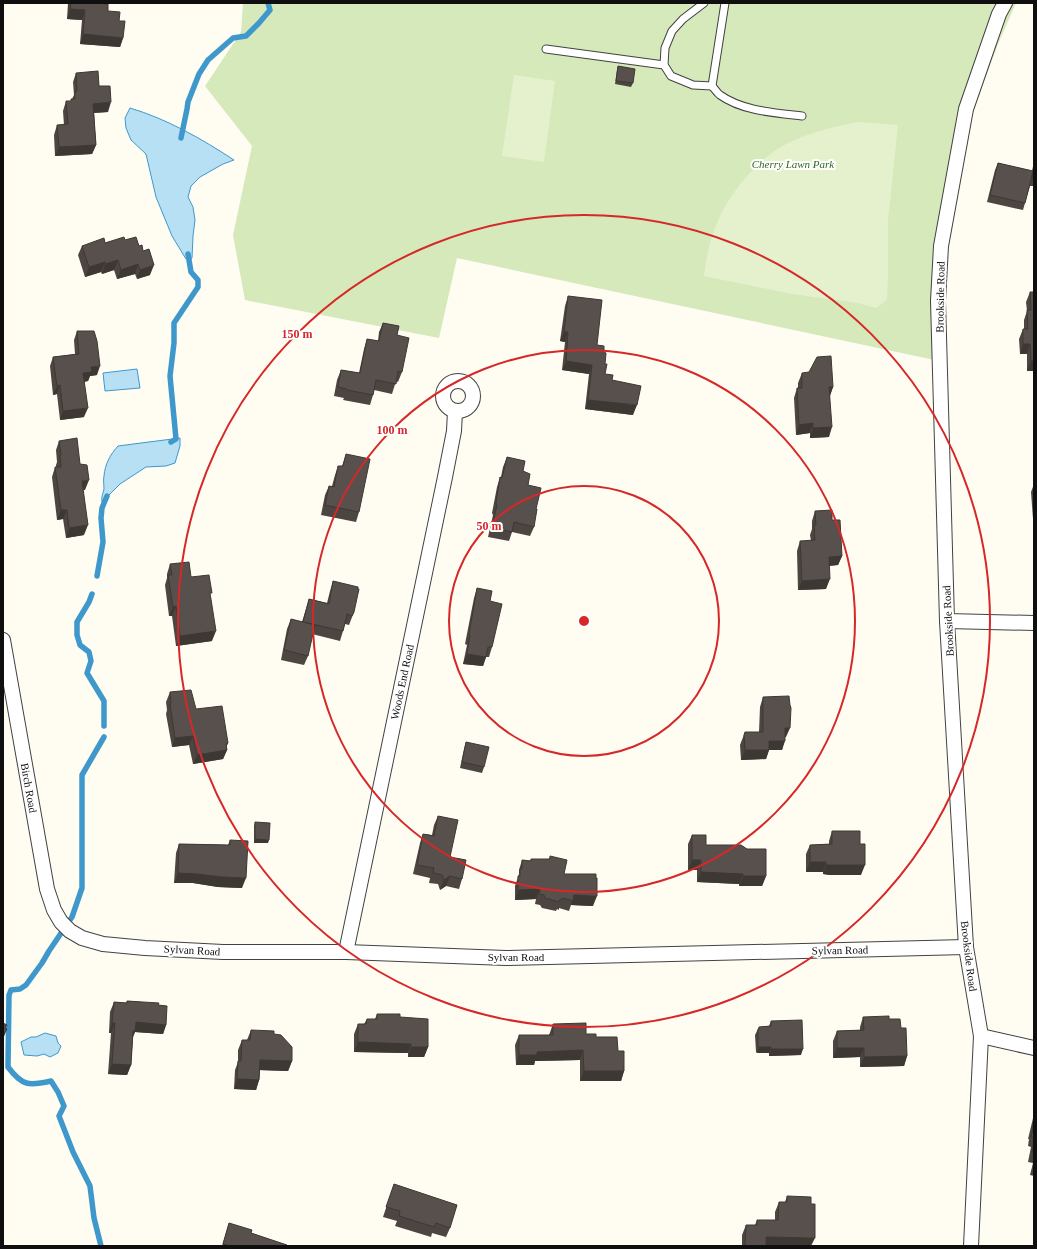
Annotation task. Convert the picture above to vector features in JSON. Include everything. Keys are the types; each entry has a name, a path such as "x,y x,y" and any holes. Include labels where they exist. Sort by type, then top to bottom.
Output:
{"street":[{"name":"Brookside Road","path":"971,1246 982,1036 966,947 947,620 938,301 941,246 966,109 999,14 1005,3"},
{"name":"Woods End Road","path":"346,952 445,476 454,431 455,411"},
{"path":"947,620 1034,623"},
{"name":"Birch Road","path":"3,640 47,889 54,910 65,926"},
{"name":"Sylvan Road","path":"65,926 82,938 103,944 223,952 346,952 506,958 966,947"},
{"path":"982,1036 1034,1048"}],"lane":[{"path":"704,3 683,19 672,31 665,48 664,65 671,76 693,86 712,86"},
{"path":"725,3 712,86 719,95 742,106 763,111 802,116"},
{"path":"546,49 664,65"}],"green space":[{"name":"Cherry Lawn Park","path":"243,3 1016,3 998,44 959,149 939,293 939,361 457,258 439,338 245,300 233,235 252,146 205,86 241,32"},
{"path":"514,75 555,81 544,162 502,156"},
{"path":"858,122 898,125 888,220 887,300 876,308 858,303 792,294 704,276 709,246 720,217 733,194 759,163 779,148 807,135"}],"water":[{"path":"130,108 184,130 234,160 223,164 200,177 191,186 188,197 193,207 195,220 192,258 189,260 186,259 172,236 156,197 146,154 131,140 126,128 125,118"},
{"path":"137,369 140,388 105,391 103,373"},
{"path":"180,438 180,446 175,463 166,466 146,467 120,484 108,496 106,503 102,502 105,468 110,456 118,446"},
{"path":"45,1033 56,1036 58,1043 61,1046 58,1053 50,1057 44,1054 37,1056 24,1055 21,1042"}],"building":[{"path":"71,3 103,3 108,4 108,11 120,12 119,21 125,21 123,38 83,34 85,10 70,9"},
{"path":"618,66 635,69 633,83 616,81"},
{"path":"98,71 99,86 110,86 111,102 93,104 96,145 59,147 57,125 68,124 66,101 75,99 75,91 77,91 76,73"},
{"path":"998,163 1033,171 1025,203 990,195"},
{"path":"1034,166 1034,179 1032,179"},
{"path":"124,237 125,240 136,237 139,246 142,245 143,251 149,249 154,265 140,270 138,264 121,270 118,260 89,267 82,246 104,238 105,243"},
{"path":"1030,292 1034,292 1034,361 1031,361 1030,344 1023,344 1023,329 1028,329 1027,310 1031,310"},
{"path":"568,296 602,300 597,345 604,346 604,352 606,353 605,364 607,364 605,374 613,375 612,380 641,386 637,405 588,400 592,365 566,361 568,332 564,332"},
{"path":"383,323 399,326 397,335 409,338 402,372 398,371 396,384 376,380 373,395 338,387 341,370 360,373 367,339 379,341"},
{"path":"77,331 94,331 97,341 100,366 91,367 92,372 83,373 88,408 63,411 60,385 57,386 53,357 79,354"},
{"path":"831,356 833,387 829,387 832,427 813,428 813,423 799,425 797,388 802,388 802,373 809,372 817,357"},
{"path":"77,438 80,464 87,465 89,480 82,481 88,525 69,528 67,510 61,510 55,467 61,467 59,441"},
{"path":"346,454 370,459 359,512 325,505 329,486 334,487 338,466 343,466"},
{"path":"507,457 525,461 523,471 530,474 528,485 541,488 536,509 534,527 514,522 512,532 492,527 497,505 496,503 500,477 502,478"},
{"path":"832,510 832,520 840,520 842,556 829,557 830,579 802,581 800,541 815,540 815,511"},
{"path":"189,562 191,577 209,575 212,593 210,593 216,631 180,636 176,606 173,607 168,575 172,575 170,564"},
{"path":"333,581 358,587 359,589 354,612 352,616 347,614 343,631 303,622 309,599 329,604"},
{"path":"477,588 492,591 490,601 502,604 492,647 488,647 486,657 467,654"},
{"path":"291,619 315,625 308,656 284,650"},
{"path":"191,690 196,709 222,706 228,743 226,744 227,750 197,755 193,736 175,738 170,704 170,692"},
{"path":"789,696 791,708 790,728 785,728 785,741 769,741 769,750 745,750 745,732 763,732 763,697"},
{"path":"466,742 489,747 484,767 462,762"},
{"path":"438,816 458,820 450,857 466,860 462,879 450,876 444,880 442,875 433,873 434,868 417,865 423,834 434,836"},
{"path":"255,822 270,823 269,840 255,839"},
{"path":"832,831 860,831 860,844 865,844 865,865 826,865 826,862 810,862 810,845 832,844"},
{"path":"692,835 706,835 706,845 741,845 747,849 766,849 766,876 743,876 743,874 701,872 701,860 692,860"},
{"path":"230,840 248,841 246,878 178,873 179,844 230,845"},
{"path":"550,856 567,860 564,874 596,874 597,896 574,895 573,901 563,898 562,900 560,899 559,902 545,898 544,895 539,894 540,889 518,890 518,876 520,876 520,869 522,869 522,860 531,861 531,859 550,859"},
{"path":"127,1001 159,1003 158,1005 167,1006 166,1025 136,1022 135,1031 133,1031 131,1065 112,1064 115,1023 112,1023 114,1002 127,1003"},
{"path":"377,1014 400,1014 400,1017 428,1019 428,1047 411,1047 411,1044 358,1042 358,1024 366,1024 367,1019 377,1019"},
{"path":"889,1016 889,1019 900,1019 901,1028 906,1028 907,1056 864,1057 864,1048 837,1048 837,1031 864,1030 863,1017"},
{"path":"802,1020 803,1049 771,1049 771,1047 758,1046 759,1027 771,1026 771,1021"},
{"path":"3,1023 7,1025 5,1028 7,1029 3,1035"},
{"path":"586,1023 586,1034 596,1034 596,1037 617,1037 618,1051 624,1051 624,1071 584,1071 583,1050 537,1052 537,1055 519,1055 519,1035 553,1035 553,1024"},
{"path":"251,1030 274,1031 274,1034 281,1035 292,1047 292,1061 260,1060 259,1080 237,1079 238,1061 241,1061 242,1040 250,1040"},
{"path":"1034,1119 1034,1137 1031,1137 1033,1129"},
{"path":"1034,1141 1034,1153 1032,1152"},
{"path":"394,1184 457,1205 450,1228 436,1223 434,1227 399,1216 400,1211 386,1207"},
{"path":"787,1196 811,1197 811,1204 815,1204 815,1238 766,1237 766,1246 745,1246 746,1225 757,1225 757,1220 778,1220 779,1202 787,1202"},
{"path":"229,1223 252,1230 251,1233 287,1246 227,1246 223,1244"}],"waterway":[{"path":"181,138 188,102 199,74 208,60 233,38 246,36 270,10 268,3"},
{"path":"171,442 176,439 170,376 174,343 174,323 198,287 198,280 191,272 188,254"},
{"path":"97,576 103,542 101,518 102,508 107,496"},
{"path":"92,594 77,622 77,635 80,645 89,652 91,661 87,673 104,701 104,726"},
{"path":"101,1246 94,1218 90,1186 73,1152 59,1116 64,1106 58,1092 51,1081 37,1084 26,1083 18,1078 8,1067 9,995 11,990 20,989 26,985 42,963 72,917 82,888 82,775 104,737"}]}
